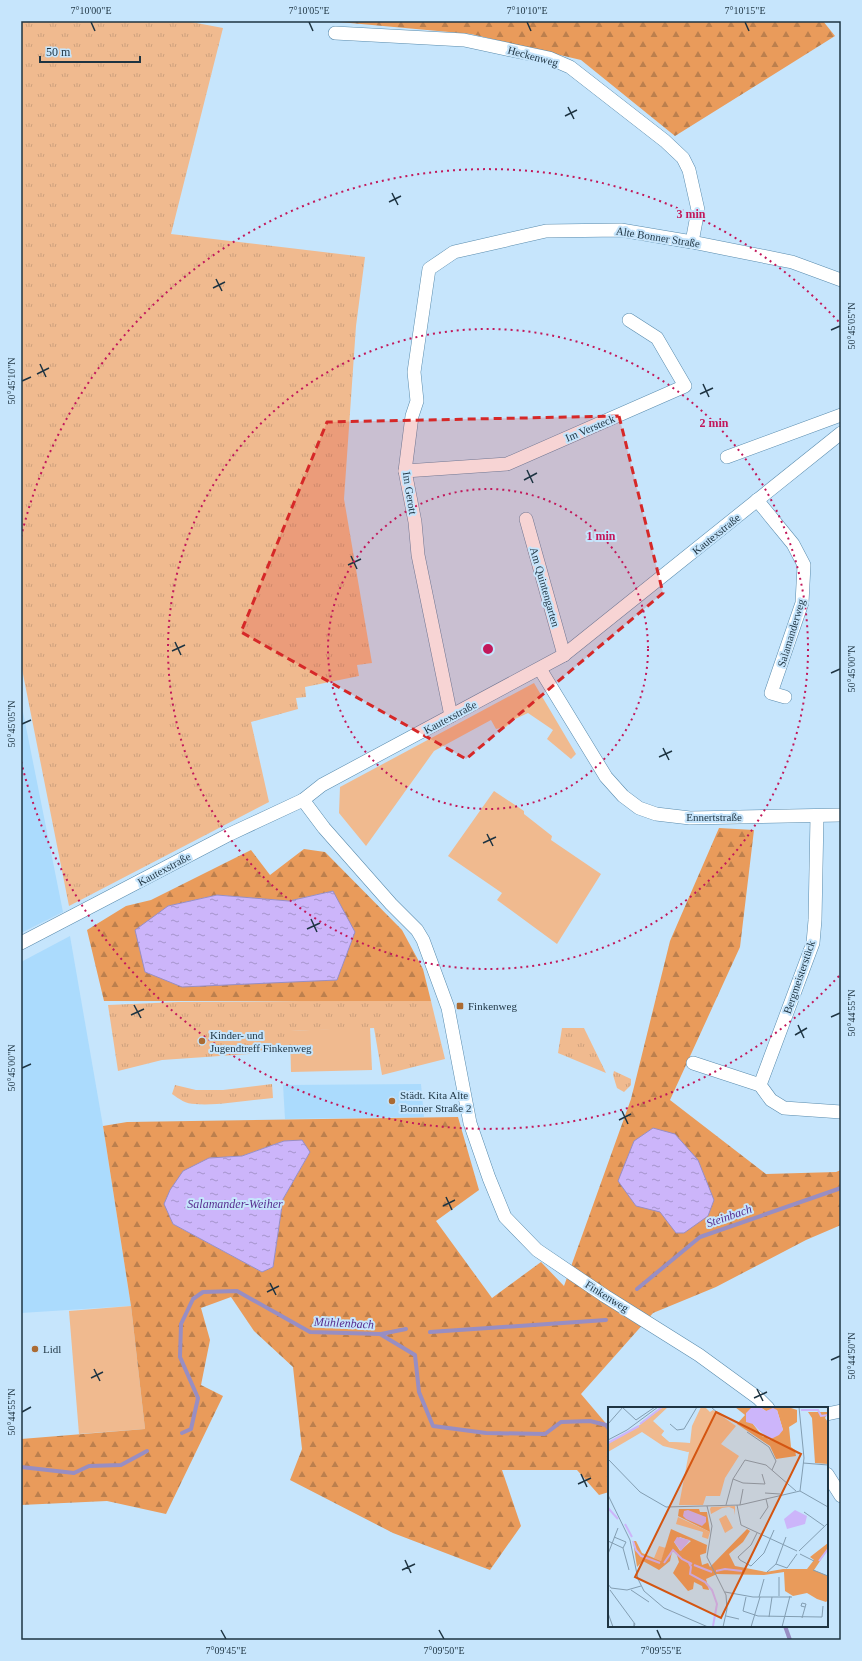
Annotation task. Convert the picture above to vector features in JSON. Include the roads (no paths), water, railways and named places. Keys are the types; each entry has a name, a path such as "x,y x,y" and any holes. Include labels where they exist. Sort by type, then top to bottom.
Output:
{"street":[{"name":"Heckenweg","path":"335,34 464,40 549,58 570,67 665,141 684,158 690,170 698,210 692,242"},
{"name":"Alte Bonner Straße","path":"429,269 454,252 546,231 621,230 692,242 792,262 841,280"},
{"name":"Im Gerott","path":"429,269 414,372 417,401 412,416 405,471 415,522 418,555 451,716"},
{"name":"Im Versteck","path":"405,471 507,464 685,386 657,338 630,320"},
{"path":"727,457 841,415"},
{"name":"Kautexstraße","path":"21,943 228,835 303,800 322,786 564,655 841,433"},
{"name":"Salamanderweg","path":"757,500 793,544 804,565 802,603 771,693 786,697"},
{"name":"Am Quintengarten","path":"526,519 564,655"},
{"name":"Ennertstraße","path":"540,669 606,777 623,796 639,808 656,814 690,818 841,815"},
{"name":"Finkenweg","path":"303,800 324,828 391,904 417,930 423,940 448,1008 470,1123 489,1178 505,1216 537,1250 605,1296 699,1355 758,1398 767,1407"},
{"name":"Bergmeisterstück","path":"760,1085 813,943 815,920 817,816"},
{"path":"693,1063 760,1085 771,1100 784,1108 841,1112"},
{"path":"828,1414 841,1411"},
{"path":"828,1476 841,1496"}],"water":[{"path":"333,891 355,932 337,980 182,987 145,972 135,930 168,906 217,895 289,901"},
{"path":"653,1128 675,1134 698,1160 714,1200 708,1216 684,1233 676,1233 660,1212 636,1206 618,1181 634,1141"},
{"name":"Salamander-Weiher","path":"302,1140 310,1152 283,1199 273,1267 262,1272 173,1224 164,1204 170,1190 183,1171 209,1158 242,1156 284,1141"}],"waterway":[{"name":"Steinbach","path":"637,1289 700,1237 841,1188"},
{"name":"Mühlenbach","path":"182,1433 191,1429 198,1398 180,1357 181,1324 193,1299 203,1292 237,1291 310,1332 380,1334 415,1355 419,1392 433,1426 486,1433 545,1434 561,1422 590,1421 606,1425 608,1428"},
{"name":"Steinbach","path":"430,1332 606,1320"},
{"name":"Steinbach","path":"381,1334 406,1329"},
{"name":"Mühlenbach","path":"21,1467 74,1473 89,1466 121,1465 147,1451"},
{"name":"Mühlenbach","path":"785,1627 790,1640"}],"place":[{"name":"Finkenweg","path":"460,1006"},
{"name":"Kinder- und Jugendtreff Finkenweg","path":"202,1041"},
{"name":"Städt. Kita Alte Bonner Straße 2","path":"392,1101"},
{"name":"Lidl","path":"35,1349"}]}
